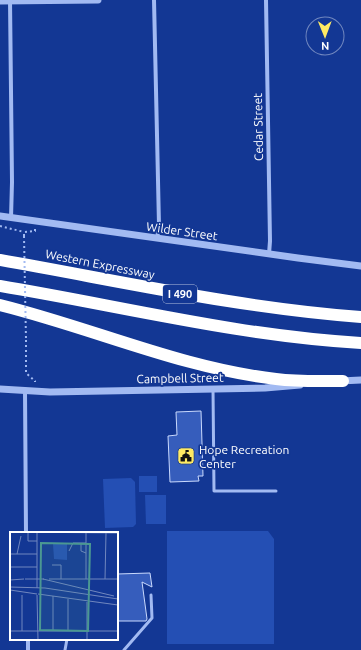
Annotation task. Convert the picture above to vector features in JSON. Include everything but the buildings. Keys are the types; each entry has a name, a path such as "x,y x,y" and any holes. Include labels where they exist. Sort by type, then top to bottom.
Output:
{"highway":[{"name":"Western Expressway","path":"0,260 224,301 306,312 361,317"},
{"name":"I 490","path":"0,286 234,328 298,337 361,343"},
{"path":"0,305 220,369 287,380 343,381"}],"street":[{"path":"0,1 98,0"},
{"path":"154,0 159,225 157,239"},
{"name":"Cedar Street","path":"266,0 269,254"},
{"path":"10,1 11,218"},
{"name":"Wilder Street","path":"0,216 157,239 361,266"},
{"name":"Campbell Street","path":"0,389 34,392 213,389 283,387 361,380"},
{"path":"25,391 26,532"}],"lane":[{"path":"213,389 214,491 276,491"},
{"path":"124,650 152,618 151,595"},
{"path":"66,650 67,640"}],"path":[{"path":"0,226 24,232"},
{"path":"24,236 26,373 35,381 34,392"}],"shaded area":[{"path":"139,476 157,476 157,492 139,492"},
{"path":"131,478 135,482 136,524 133,527 105,528 103,479"},
{"path":"145,495 166,495 166,524 146,524"},
{"path":"167,531 268,531 274,539 274,644 167,644"}],"place":[{"name":"Hope Recreation Center","path":"186,456"}]}
